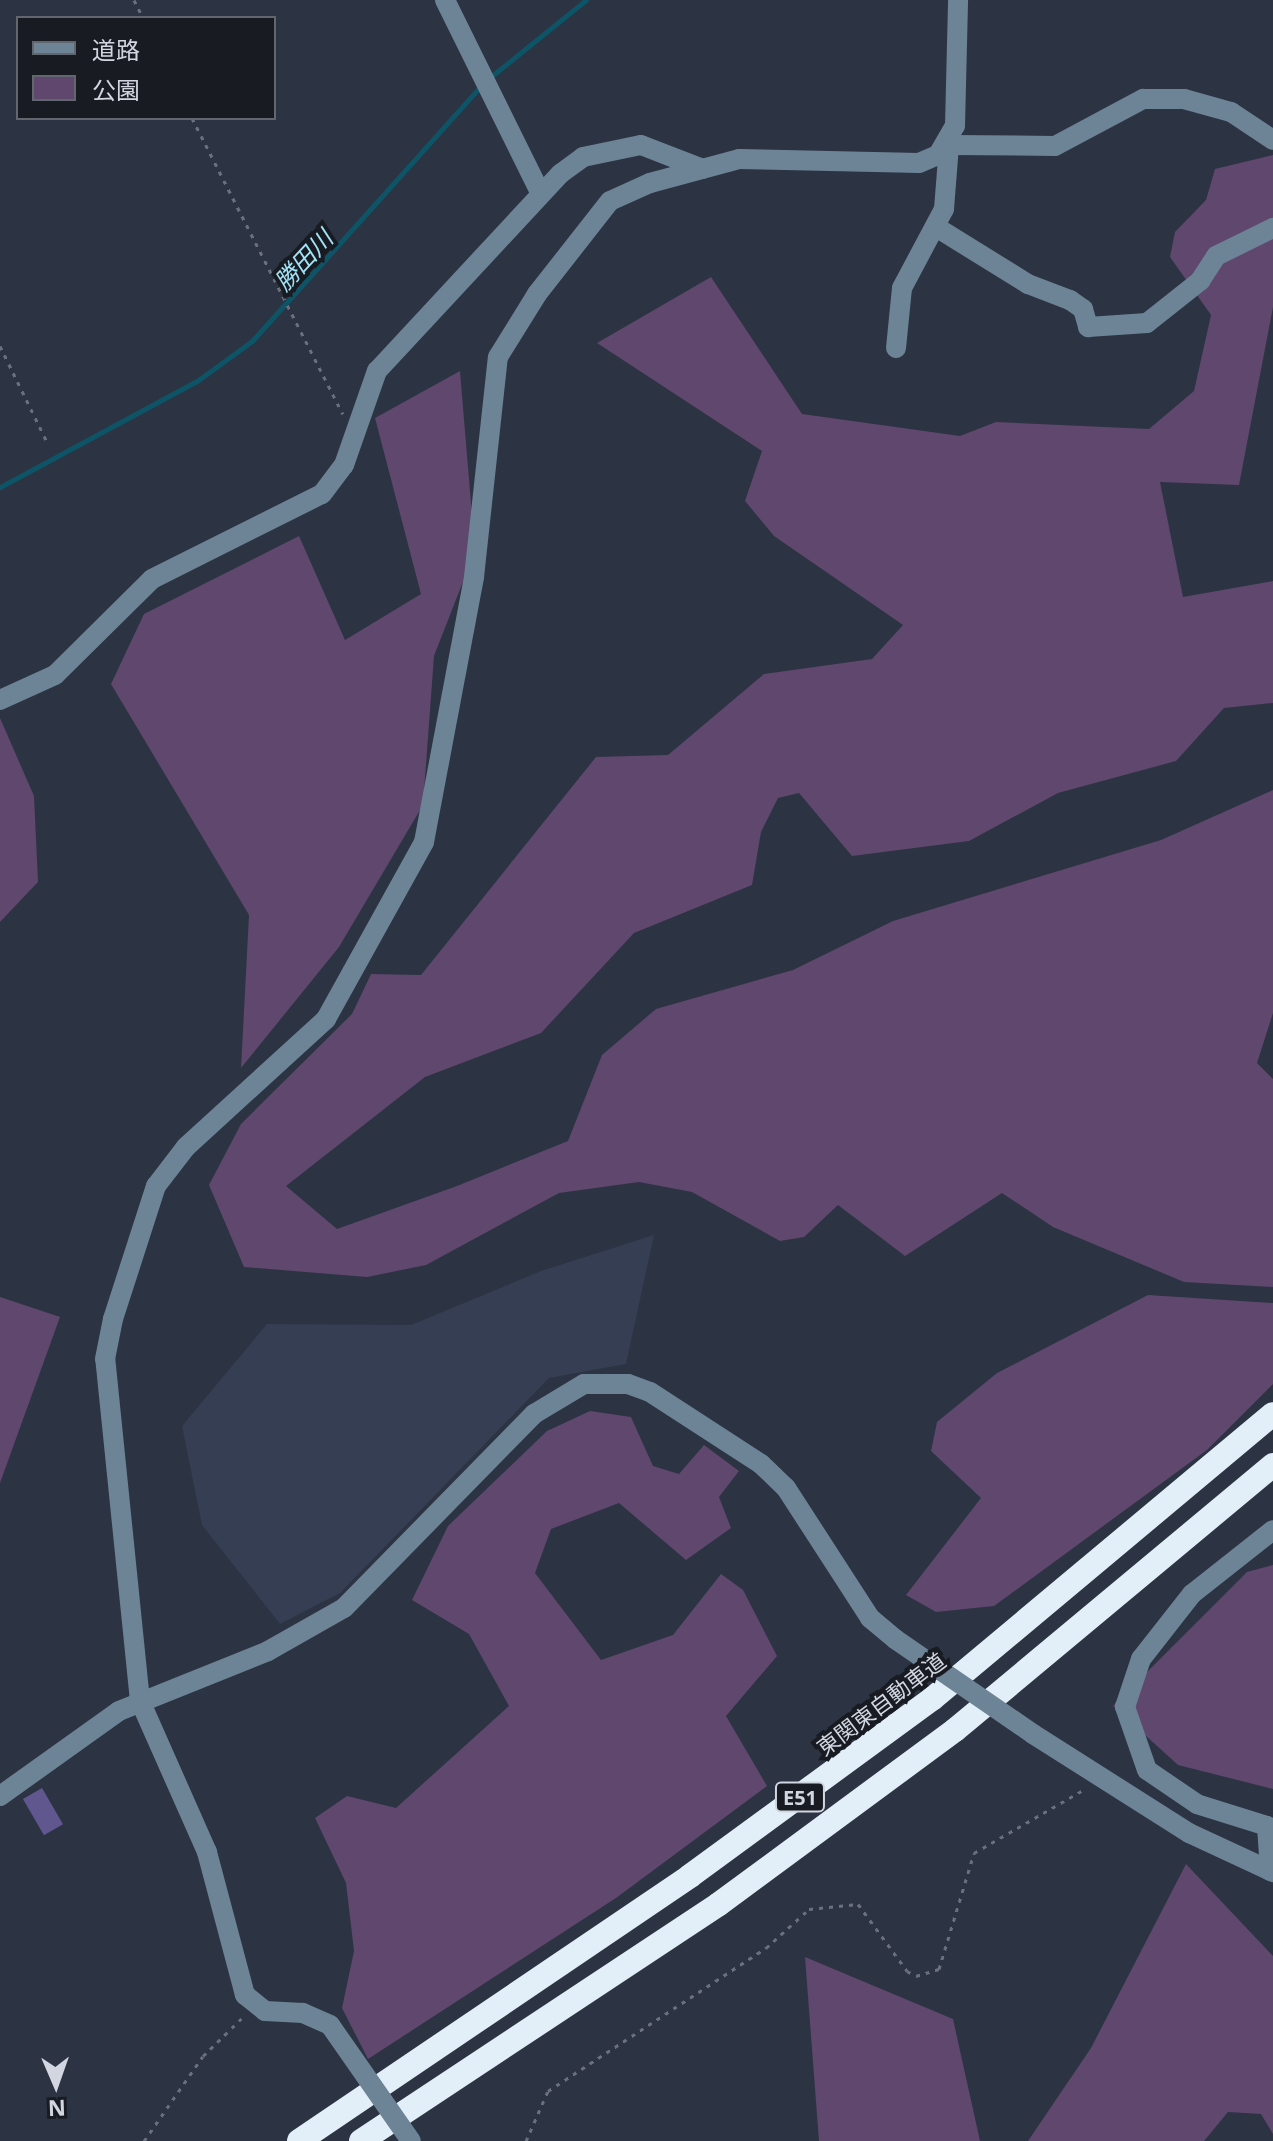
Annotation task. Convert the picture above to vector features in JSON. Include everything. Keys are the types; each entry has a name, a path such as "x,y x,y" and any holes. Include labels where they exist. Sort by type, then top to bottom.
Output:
{"highway":[{"name":"東関東自動車道","path":"299,2141 690,1876 932,1699 1273,1414"},
{"name":"E51","path":"361,2141 719,1904 955,1730 1273,1465"}],"street":[{"path":"445,0 541,194"},
{"path":"896,348 902,288 936,227 949,145 958,0"},
{"path":"411,2141 330,2025 256,2004 245,1995 207,1852 140,1701 105,1359 156,1186 186,1147 326,1019 424,842 474,577 498,357 571,241 610,201 703,169 739,159 919,163 949,145 1022,151 1055,146 1143,99 1184,99 1231,112 1273,140"},
{"path":"0,700 55,675 152,579 322,494 344,465 352,431 377,371 541,194 583,157 613,148 672,152 703,169"},
{"path":"936,227 1017,279 1070,300 1083,309 1088,327 1147,323 1200,281 1216,256 1273,228"},
{"path":"0,1796 140,1701 268,1651 344,1608 547,1402 608,1381 650,1392 761,1464 786,1488 870,1618 895,1639 1098,1780 1272,1872"},
{"path":"1272,1872 1267,1826 1197,1804 1147,1770 1125,1707 1141,1659 1192,1594 1273,1530"}],"path":[{"path":"193,120 352,431"},
{"path":"0,346 48,444"},
{"path":"526,2141 548,2091 766,1948 820,1904 858,1904 907,1971 916,1976 939,1969 974,1853 1098,1780"},
{"path":"144,2141 203,2056 256,2004"}],"shaded area":[{"path":"654,1235 626,1364 549,1378 340,1593 280,1624 202,1525 182,1426 267,1324 411,1325 541,1271"}],"green space":[{"path":"1273,155 1273,307 1239,485 1160,482 1183,597 1273,581 1273,703 1224,708 1176,761 1058,793 969,841 852,856 799,793 778,798 761,832 752,885 634,933 541,1033 425,1077 286,1186 337,1229 457,1186 568,1141 602,1055 656,1009 793,970 893,921 1161,840 1273,790 1273,1013 1257,1063 1273,1079 1273,1287 1184,1282 1053,1227 1002,1193 905,1256 838,1205 804,1237 780,1241 692,1192 639,1182 559,1193 426,1265 367,1277 244,1267 209,1185 241,1124 352,1014 371,974 421,975 596,757 668,755 764,674 872,659 903,625 774,536 745,501 762,451 597,343 711,277 802,414 960,436 996,422 1149,429 1194,391 1211,315 1170,257 1175,232 1206,200 1215,169"},
{"path":"460,371 475,551 434,656 423,805 339,947 241,1068 249,915 111,684 144,614 299,536 345,640 421,594 375,418"},
{"path":"0,718 34,796 38,882 0,922"},
{"path":"1148,1295 1273,1303 1273,1384 1207,1450 994,1606 936,1612 906,1595 981,1498 931,1451 937,1422 997,1373"},
{"path":"0,1297 60,1317 0,1483"},
{"path":"590,1411 631,1417 653,1466 679,1474 704,1445 739,1471 719,1497 731,1528 686,1560 619,1503 551,1529 535,1573 601,1660 673,1635 721,1574 743,1590 777,1656 726,1716 767,1786 616,1898 368,2059 342,2008 354,1951 346,1883 315,1818 347,1796 396,1808 509,1706 469,1634 412,1600 448,1526 547,1431"},
{"path":"1273,1565 1273,1789 1178,1765 1113,1706 1247,1572"},
{"path":"1186,1864 1273,1956 1273,2134 1261,2114 1228,2112 1204,2141 1028,2141 1091,2048"},
{"path":"805,1957 953,2019 980,2141 819,2141"}],"building":[{"path":"42,1788 63,1824 44,1835 23,1799"}],"waterway":[{"name":"勝田川","path":"488,79 586,0"},
{"name":"勝田川","path":"0,487 197,381 252,341 481,86"}]}
